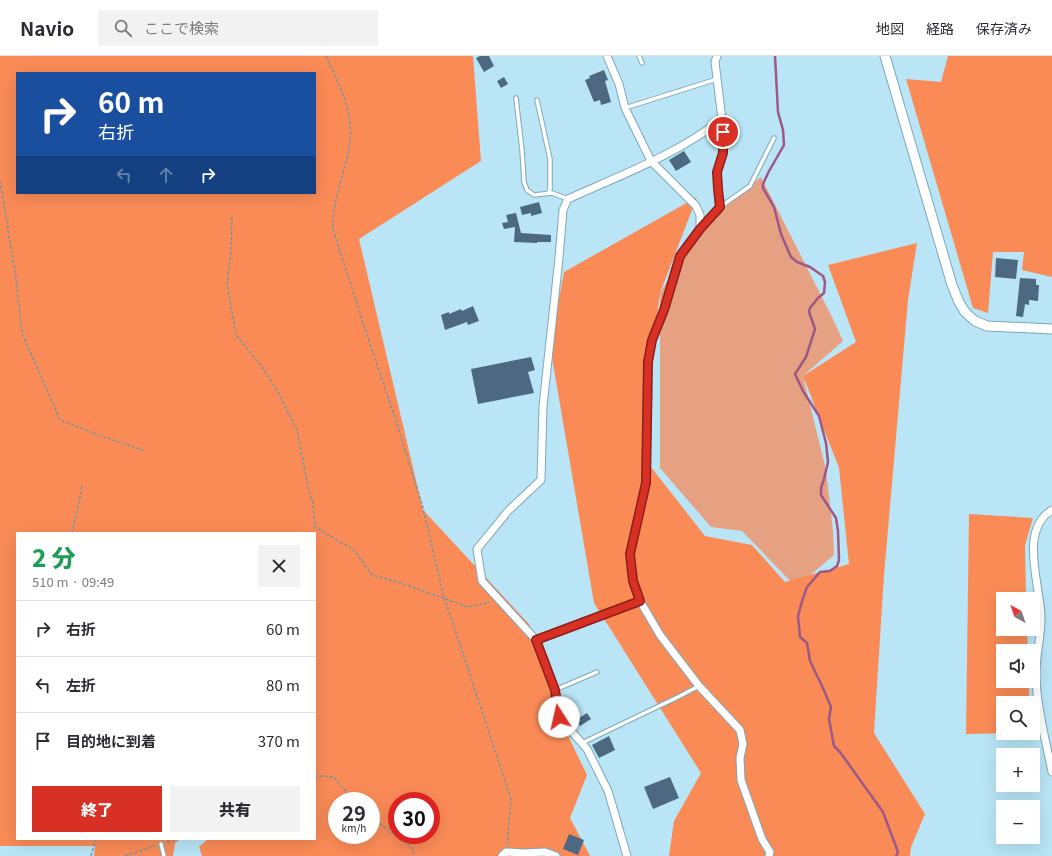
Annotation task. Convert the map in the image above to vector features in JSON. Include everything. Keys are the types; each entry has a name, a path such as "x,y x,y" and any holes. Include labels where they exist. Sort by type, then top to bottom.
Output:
{"street":[{"path":"607,56 619,84 625,108 651,161 696,206 700,215 700,229 680,256 664,310 652,340 648,362 646,483 630,554 633,581 640,601 660,634 699,686 740,730 743,744 740,758 741,780 762,839 770,852 770,856"},
{"path":"627,856 608,791 587,749 559,717 555,690 536,640 482,581 477,549 509,510 541,480 543,406 563,210 568,199 651,161 707,131 722,119 715,62 717,56"},
{"path":"885,56 952,285 965,312 976,321 987,326 1052,329"},
{"path":"1052,510 1040,520 1036,529 1034,548 1041,617 1036,657 1036,679 1052,772"},
{"path":"504,854 545,852 556,856"}],"lane":[{"path":"639,56 642,64"},
{"path":"625,108 717,79"},
{"path":"516,98 524,182 527,190 534,195 552,193 568,199"},
{"path":"537,100 550,159 550,190 548,193"},
{"path":"720,207 717,172 723,153 722,119"},
{"path":"700,229 720,207 750,186 774,138"},
{"path":"536,640 640,601"},
{"path":"555,690 597,672"},
{"path":"582,744 699,686"},
{"path":"161,844 164,856"}],"path":[{"path":"326,56 343,96 350,122 347,156 335,205 333,229 422,504 444,598 511,800 504,854"},
{"path":"0,181 16,278 22,333 60,420 146,451"},
{"path":"232,217 231,251 227,283 236,335 262,367 277,390 297,430 308,487 313,503 315,527 354,550 372,575 401,583 468,607 498,600"},
{"path":"72,532 83,484"},
{"path":"316,778 321,776 334,777 348,792"},
{"path":"380,824 411,847 415,856"},
{"path":"91,856 96,840"},
{"path":"125,856 173,840"}],"shaded area":[{"path":"0,56 473,56 481,161 359,239 423,510 529,624 555,690 559,717 587,775 570,818 590,856 202,856 199,847 207,840 316,840 316,532 16,532 16,840 179,840 175,843 173,856 94,856 95,846 0,846"},
{"path":"948,56 1052,56 1052,277 1022,270 1024,252 993,252 988,313 973,308 906,79 941,82"},
{"path":"761,177 843,341 803,376 826,470 833,531 834,555 796,587 742,531 711,527 660,468 660,293 703,225"},
{"path":"697,197 660,293 647,399 647,462 705,536 752,545 785,582 849,564 839,468 803,376 856,342 828,265 917,243 908,300 884,575 874,733 925,814 911,847 910,856 669,856 674,821 701,773 594,603 550,346 564,272"},
{"path":"969,514 1033,518 1025,545 1026,592 996,592 996,636 1027,636 1028,644 996,644 996,688 1029,688 1029,696 996,696 996,733 966,734"}],"building":[{"path":"480,56 489,56 494,66 484,72 476,58"},
{"path":"604,70 608,80 605,81 611,102 601,105 600,100 594,102 585,80 590,78 589,76"},
{"path":"504,77 508,84 501,88 497,81"},
{"path":"684,151 691,162 676,171 669,160"},
{"path":"539,202 542,213 531,216 531,213 522,215 520,207"},
{"path":"516,213 521,233 551,235 551,242 514,242 515,227 504,229 502,223 508,222 506,215"},
{"path":"996,258 1018,260 1016,279 995,277"},
{"path":"1020,278 1036,279 1036,285 1039,285 1038,301 1029,300 1029,305 1025,304 1023,317 1016,316"},
{"path":"473,306 479,321 468,325 467,322 445,330 441,315 449,312 449,314 461,309 462,311"},
{"path":"531,357 535,370 528,372 534,393 478,404 471,369"},
{"path":"587,713 591,719 580,726 576,720"},
{"path":"609,736 615,750 599,758 592,745"},
{"path":"670,777 679,798 653,809 644,787"},
{"path":"569,834 584,840 578,855 563,849"}],"waterway":[{"path":"775,56 778,112 783,130 784,145 768,173 763,184 763,188 774,207 781,234 791,257 797,262 810,267 823,276 825,282 824,293 810,308 809,312 815,329 806,357 795,374 803,391 819,416 826,443 828,462 821,488 821,495 836,518 838,531 839,560 837,566 830,571 820,572 807,587 798,616 800,637 807,643 810,661 831,707 829,719 834,746 840,752 883,812 898,852 896,856"}],"route":[{"path":"559,717 555,690 536,640 640,601 633,581 630,554 644,498 646,483 648,362 652,340 664,310 680,256 700,229 720,207 717,172 723,153 723,132"}]}
